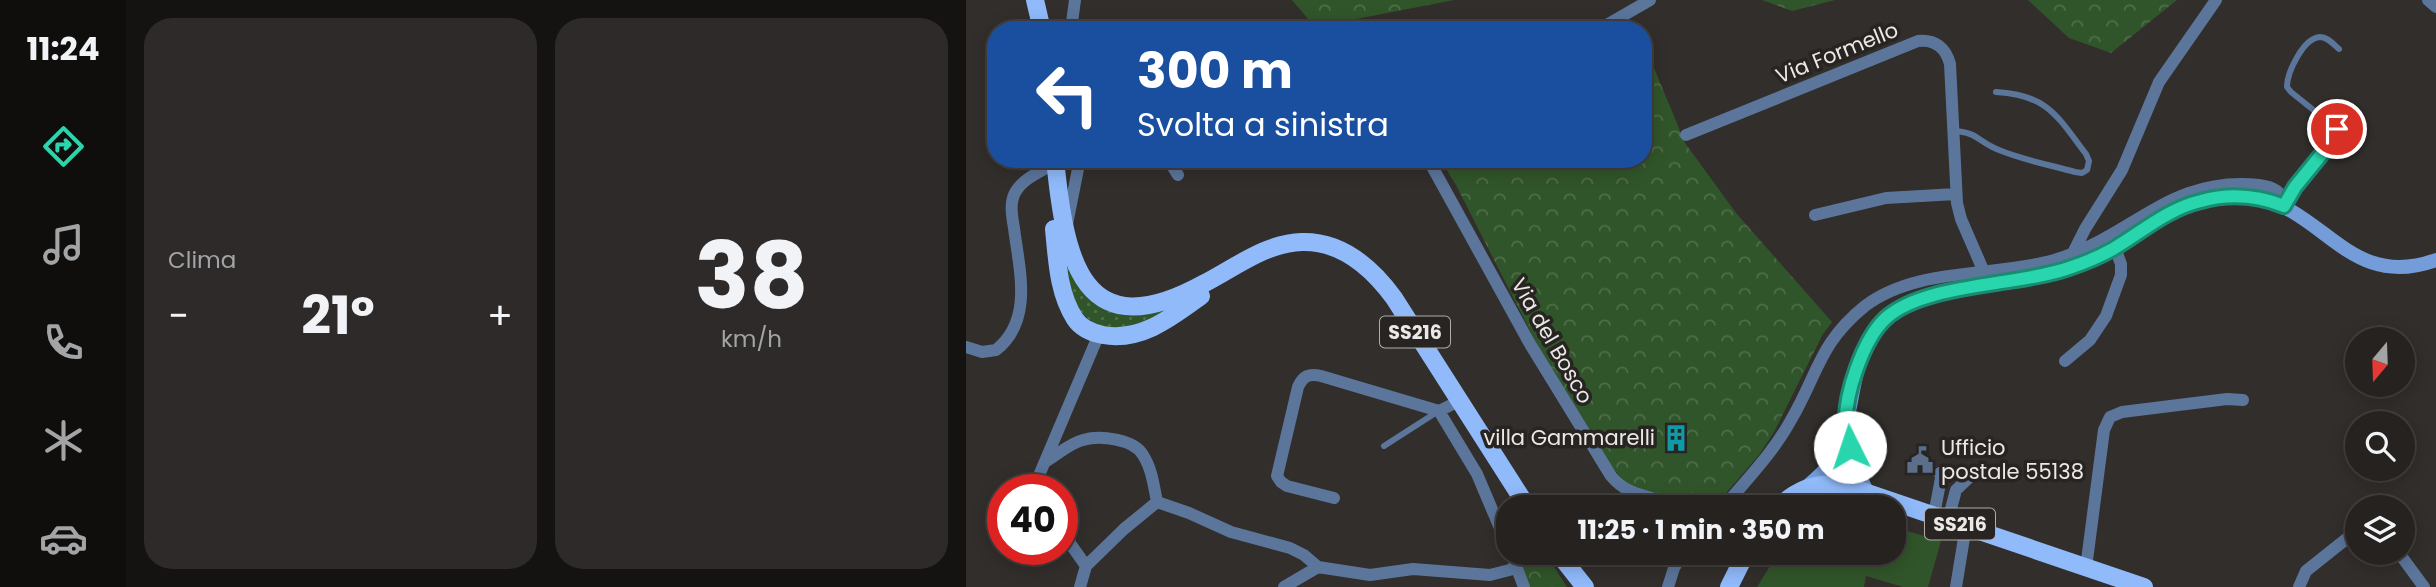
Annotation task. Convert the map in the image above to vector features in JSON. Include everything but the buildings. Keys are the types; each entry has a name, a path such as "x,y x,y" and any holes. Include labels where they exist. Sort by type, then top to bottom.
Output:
{"main road":[{"path":"1035,0 1040,21"},
{"path":"1055,168 1053,219 1059,276 1075,318 1087,329 1099,334 1128,335 1159,325 1249,258"},
{"name":"SS216","path":"1056,168 1065,234 1074,264 1089,285 1104,299 1133,308 1172,301 1274,247 1302,242 1327,246 1355,258 1387,289 1520,495"},
{"name":"SS216","path":"1796,495 1804,489 1833,484 1867,492 2144,587"},
{"path":"1568,565 1585,587"},
{"path":"1720,587 1739,565"},
{"path":"1729,587 1740,565"}],"street":[{"path":"1072,21 1075,0"},
{"path":"1614,21 1650,0"},
{"path":"2073,253 2122,170 2159,82 2216,0"},
{"path":"2428,0 2436,7"},
{"name":"Via Formello","path":"1686,135 1923,40 1939,45 1948,55 1950,64 1959,214 1984,272"},
{"path":"966,347 982,352 996,350 1017,320 1022,299 1012,213 1013,196 1025,181 1044,168"},
{"path":"1065,234 1078,168"},
{"path":"1174,168 1178,175"},
{"name":"Via del Bosco","path":"1433,168 1530,344 1611,476 1619,485 1638,495"},
{"path":"1734,495 1777,445 1827,348 1853,317 1884,294 1908,284 2038,264 2073,253 2176,198 2208,186 2235,184 2268,187 2278,192 2284,206"},
{"path":"1815,215 1886,198 1956,194"},
{"path":"1804,489 1828,466 1839,446 1853,383 1863,352 1876,328 1894,312 1918,301 1962,289 2059,272 2115,248 2158,219 2199,201 2243,196 2284,206 2333,243 2365,261 2403,267 2436,261"},
{"path":"2065,361 2091,340 2106,316 2121,275 2121,264 2115,248"},
{"path":"1040,474 1099,334"},
{"path":"1334,498 1284,485 1278,476 1298,387 1308,375 1321,376 1439,411 1477,474 1496,519"},
{"path":"2086,568 2104,430 2110,417 2122,412 2227,399 2243,400"},
{"path":"1439,411 1459,401"},
{"path":"1846,424 1853,461 1867,492"},
{"path":"1045,462 1086,439 1102,438 1131,444 1145,458 1157,502"},
{"path":"1940,473 1949,520 1956,587"},
{"path":"1949,520 1956,490 1974,473"},
{"path":"1080,587 1086,566 1157,502"},
{"path":"1157,502 1185,511 1231,532 1290,548 1318,567 1370,575 1413,569 1490,575 1517,568"},
{"path":"2299,587 2306,571 2345,540"},
{"path":"1078,555 1086,566"},
{"path":"1516,565 1524,587"},
{"path":"1668,587 1676,565"},
{"path":"2408,565 2424,587"},
{"path":"1284,587 1318,567"}],"lane":[{"path":"2284,206 2295,187 2334,139 2337,129 2291,92 2287,87 2288,79 2303,46 2308,42 2320,37 2339,49"},
{"path":"1953,131 1970,132 2007,153 2075,172 2082,173 2087,170 2089,161 2086,154 2046,106 2029,96 1996,92"},
{"path":"1384,446 1439,411"}],"green space":[{"path":"1292,0 1454,0 1346,21 1310,21"},
{"path":"1762,0 1835,0 1792,11"},
{"path":"2028,0 2177,0 2111,53 2069,38"},
{"path":"1652,63 1685,143 1736,213 1832,322 1823,334 1774,432 1759,455 1724,495 1653,495 1626,483 1610,465 1548,366 1446,168 1652,168"},
{"path":"1068,263 1100,303 1183,301 1154,323 1122,330 1107,328 1095,324 1077,306 1062,266"},
{"path":"1906,531 1941,541 1928,587 1903,587 1866,576 1864,587 1757,587 1771,565 1906,565"},
{"path":"1516,565 1553,565 1567,587 1524,587"}],"place":[{"name":"villa Gammarelli","path":"1676,438"},
{"name":"Ufficio postale 55138","path":"1920,460"}],"route":[{"path":"1850,447 1846,424 1860,362 1876,328 1894,312 1937,295 2045,276 2071,268 2115,248 2165,215 2199,201 2250,196 2284,206 2295,187 2334,139 2337,129"}]}
